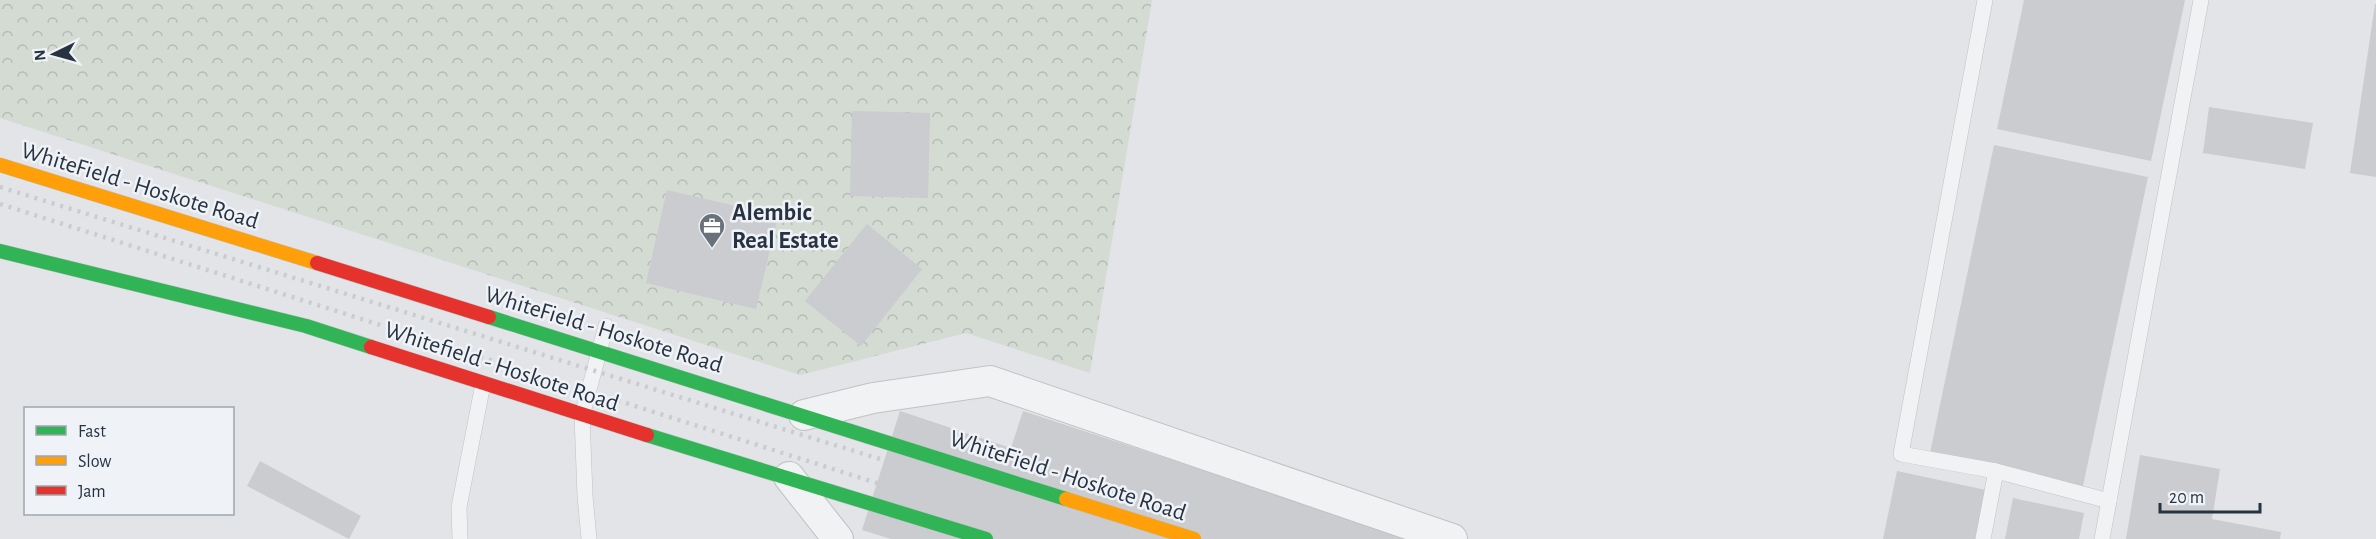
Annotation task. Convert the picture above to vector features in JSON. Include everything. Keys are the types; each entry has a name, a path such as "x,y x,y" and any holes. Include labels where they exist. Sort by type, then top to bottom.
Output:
{"main road":[{"name":"WhiteField - Hoskote Road","path":"0,165 600,351 1194,539"},
{"name":"Whitefield - Hoskote Road","path":"0,251 306,326 582,416 789,477 986,539"}],"street":[{"path":"804,415 873,398 990,381 1452,539"},
{"path":"789,477 838,539"}],"lane":[{"path":"1985,0 1901,454 1996,471 2109,501"},
{"path":"2102,539 2201,0"},
{"path":"589,539 582,416 606,326"},
{"path":"460,539 459,507 483,384"},
{"path":"1983,539 1996,471"}],"green space":[{"path":"0,0 1152,0 1090,373 966,333 800,375 0,118"}],"building":[{"path":"2024,0 2185,0 2151,161 1997,129"},
{"path":"2376,4 2376,177 2350,173"},
{"path":"2209,107 2313,123 2305,169 2203,153"},
{"path":"852,111 930,113 928,198 850,196"},
{"path":"1994,145 2148,177 2083,486 1930,453"},
{"name":"Alembic Real Estate","path":"667,190 778,216 756,309 646,283"},
{"path":"867,224 922,269 861,346 805,301"},
{"path":"900,411 1011,448 1023,411 1413,539 891,539 862,530"},
{"path":"2140,455 2220,469 2212,519 2281,532 2280,539 2126,539"},
{"path":"260,461 361,516 349,539 247,486"},
{"path":"1897,471 1986,490 1976,539 1883,539"},
{"path":"2013,498 2084,513 2079,539 2005,539"}],"railway":[{"path":"0,187 880,459 1121,539"},
{"path":"0,204 1053,539"}],"traffic: fast":[{"path":"0,251 306,326 371,347"},
{"path":"489,317 1066,499"},
{"path":"647,435 986,539"}],"traffic: slow":[{"path":"0,165 317,263"},
{"path":"1066,499 1194,539"}],"traffic: jam":[{"path":"317,263 489,317"},
{"path":"371,347 647,435"}],"place":[{"name":"Alembic Real Estate","path":"712,249"}]}
